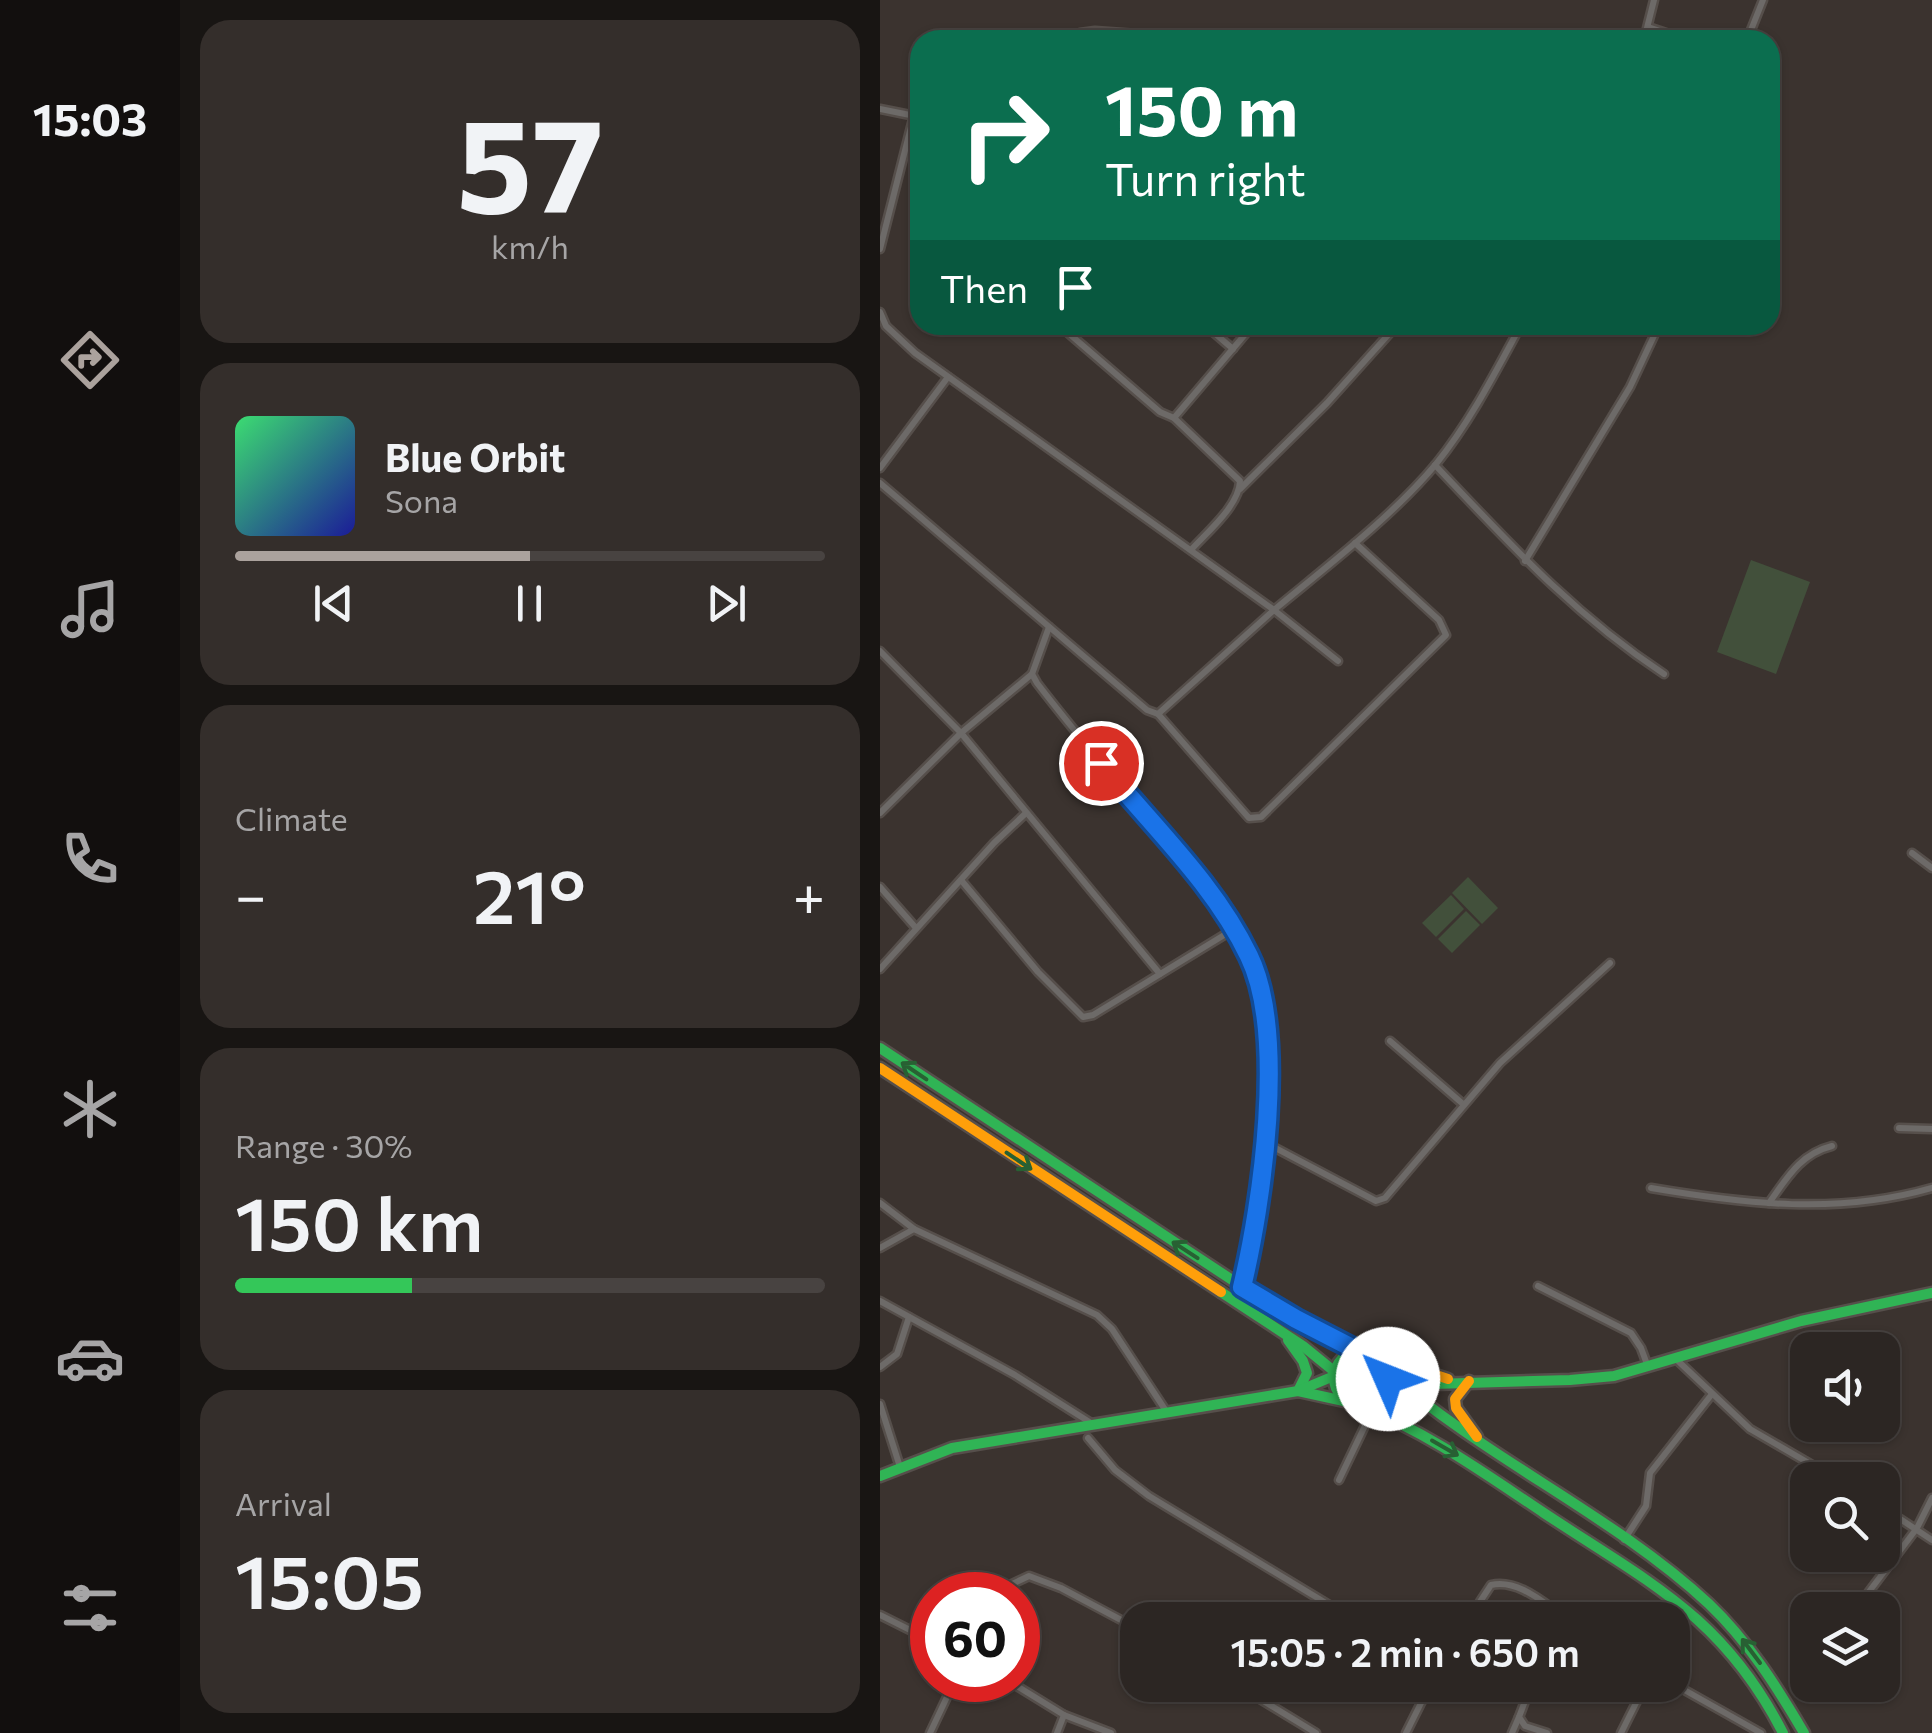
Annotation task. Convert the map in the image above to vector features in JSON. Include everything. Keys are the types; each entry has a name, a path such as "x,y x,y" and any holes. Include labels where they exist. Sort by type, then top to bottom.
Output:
{"main road":[{"path":"880,1048 1296,1319 1360,1352 1450,1380"},
{"path":"880,1068 1284,1335 1334,1374 1338,1391 1356,1404"},
{"path":"1356,1404 1403,1388 1450,1380 1599,1378 1677,1360 1788,1323 1932,1293"},
{"path":"1284,1335 1306,1367 1306,1380 1298,1391"},
{"path":"880,1476 952,1448 1298,1391 1334,1374 1346,1356 1360,1352"},
{"path":"1373,1354 1403,1388 1487,1450 1651,1559 1708,1604 1747,1645 1804,1733"},
{"path":"1378,1397 1386,1386 1387,1372"},
{"path":"1469,1380 1455,1399 1456,1408 1487,1450"},
{"path":"1298,1391 1373,1410 1459,1456 1639,1575 1694,1614 1721,1640 1746,1669 1783,1733"},
{"path":"1639,1575 1651,1559"}],"street":[{"path":"1647,30 1654,0"},
{"path":"1751,30 1763,0"},
{"path":"1648,27 1657,30"},
{"path":"880,109 910,115"},
{"path":"880,249 910,141"},
{"path":"880,312 886,326 948,376 1192,550 1338,661"},
{"path":"1071,335 1160,412 1174,418 1240,481 1240,489"},
{"path":"1217,335 1233,349"},
{"path":"1174,418 1245,335"},
{"path":"1192,550 1240,489 1389,335"},
{"path":"1158,714 1355,543 1434,466 1478,404 1516,335"},
{"path":"1526,561 1630,387 1654,335"},
{"path":"880,468 948,376"},
{"path":"1434,466 1586,618 1664,674"},
{"path":"880,483 1147,710 1158,714 1250,818 1261,817 1446,635 1439,620 1355,543"},
{"path":"880,813 961,733 1032,674 1049,627"},
{"path":"880,651 961,733 1160,974"},
{"path":"1032,674 1199,878 1234,929 1254,968 1264,1001 1268,1072 1251,1250 1242,1287"},
{"path":"880,969 1026,813"},
{"path":"1912,853 1932,868"},
{"path":"961,880 1038,972 1084,1016 1093,1015 1234,929"},
{"path":"880,887 916,928"},
{"path":"1264,1142 1376,1201 1385,1198 1500,1064 1610,963"},
{"path":"1390,1041 1463,1104"},
{"path":"1899,1128 1932,1130"},
{"path":"1768,1204 1799,1161 1832,1146"},
{"path":"1651,1188 1768,1204 1829,1206 1880,1201 1932,1188"},
{"path":"880,1203 914,1229 1097,1316 1112,1329 1166,1411"},
{"path":"880,1248 914,1229"},
{"path":"1538,1286 1631,1334 1648,1368"},
{"path":"880,1301 1015,1375 1091,1423"},
{"path":"880,1367 897,1354 910,1317"},
{"path":"1677,1360 1750,1429 1807,1462"},
{"path":"1624,1540 1646,1506 1650,1473 1712,1394"},
{"path":"880,1404 900,1467"},
{"path":"1339,1480 1373,1410"},
{"path":"1088,1438 1116,1470 1150,1496 1324,1602"},
{"path":"1869,1592 1917,1528 1932,1498"},
{"path":"1900,1518 1932,1540"},
{"path":"1040,1580 1120,1620"},
{"path":"1480,1602 1492,1585 1502,1582 1541,1602"},
{"path":"880,1615 910,1630"},
{"path":"1690,1695 1744,1729 1761,1733"},
{"path":"1040,1700 1064,1715 1111,1733"},
{"path":"930,1733 945,1702"},
{"path":"1266,1702 1316,1733"},
{"path":"1406,1733 1422,1702"},
{"path":"1512,1733 1525,1702"},
{"path":"1621,1733 1636,1702"},
{"path":"1057,1733 1064,1715"},
{"path":"1519,1717 1525,1726 1547,1733"}],"green space":[{"path":"1751,560 1810,582 1776,674 1717,652"},
{"path":"1468,877 1498,908 1482,924 1452,893"},
{"path":"1451,895 1464,909 1436,937 1422,923"},
{"path":"1466,911 1480,925 1452,953 1438,939"}],"traffic: fast":[{"path":"880,1048 1264,1301 1360,1351"},
{"path":"1221,1292 1335,1372"},
{"path":"1378,1397 1433,1384 1614,1376 1801,1321 1932,1293"},
{"path":"1288,1340 1307,1373 1298,1391"},
{"path":"1361,1351 1380,1359 1388,1378 1380,1397 1361,1405 1342,1397 1334,1378 1342,1359 1361,1351"},
{"path":"1387,1372 1466,1433 1632,1543 1709,1604 1761,1665 1804,1733"},
{"path":"880,1476 952,1448 1298,1391 1334,1376"},
{"path":"1298,1391 1353,1403"},
{"path":"1358,1405 1454,1454 1680,1605 1735,1659 1783,1733"}],"traffic: slow":[{"path":"880,1068 1221,1292"},
{"path":"1373,1354 1448,1379"},
{"path":"1469,1381 1455,1399 1456,1408 1477,1437"}],"route":[{"path":"1101,763 1220,906 1259,978 1267,1028 1268,1072 1251,1250 1242,1287 1360,1352 1373,1354 1383,1364 1388,1379"}]}
